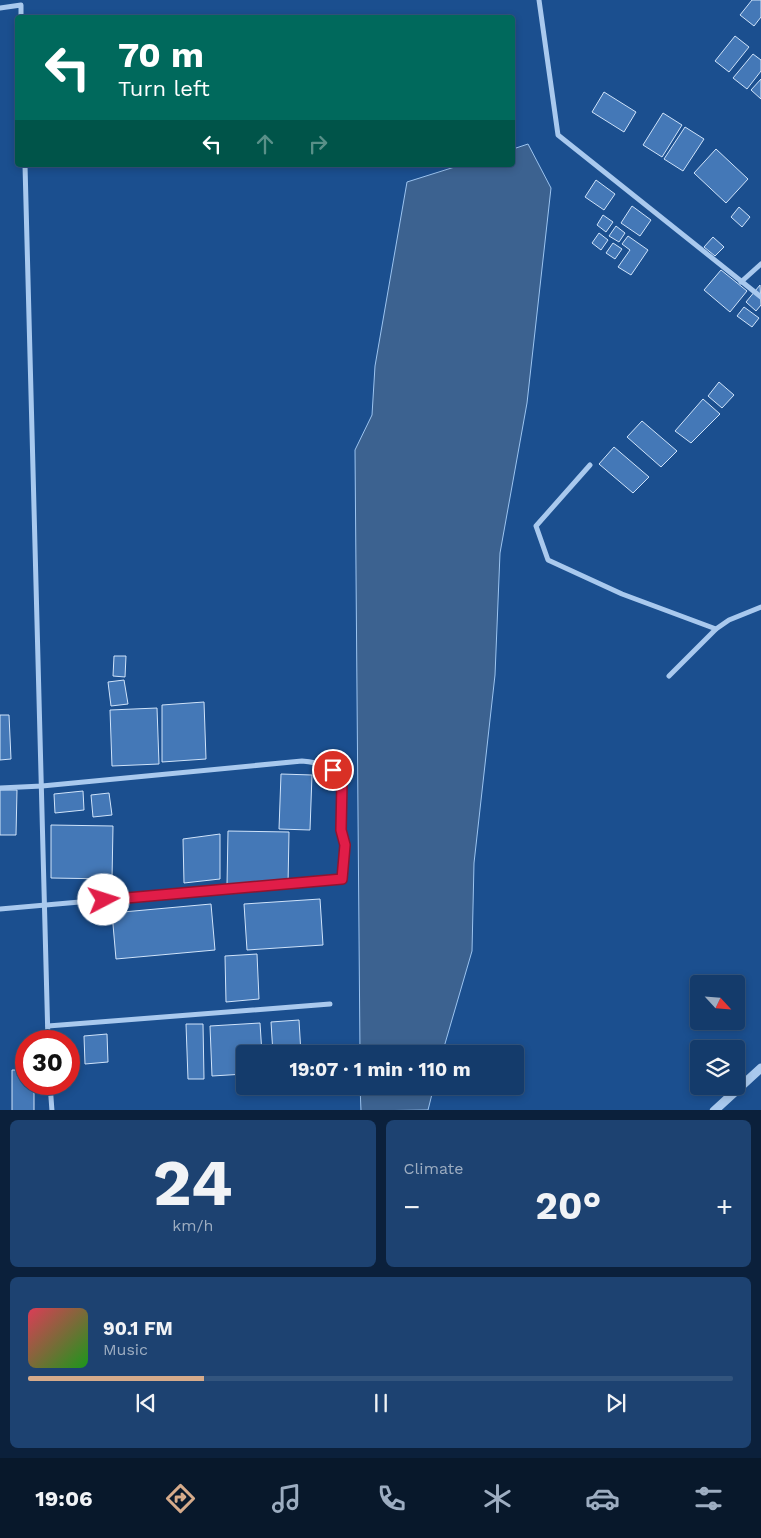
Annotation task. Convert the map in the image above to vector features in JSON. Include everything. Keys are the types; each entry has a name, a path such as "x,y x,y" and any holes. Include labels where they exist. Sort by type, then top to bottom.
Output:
{"street":[{"path":"539,0 558,135 761,297"},
{"path":"0,8 21,5 21,15"},
{"path":"25,167 48,1030"},
{"path":"741,282 761,264"},
{"path":"590,465 536,526 548,560 622,594 716,629"},
{"path":"669,676 716,629 729,620 761,607"},
{"path":"0,788 42,786 302,761 317,762 333,770 342,782 341,830 345,845 342,879 0,909"},
{"path":"48,1026 330,1004"},
{"path":"714,1110 761,1068"},
{"path":"51,1095 52,1110"}],"water":[{"path":"528,144 551,188 527,403 500,553 495,675 474,863 472,951 445,1045 360,1045 355,450 372,415 375,366 407,182 455,167 515,167 515,148"},
{"path":"360,1095 432,1095 428,1110 361,1110"}],"building":[{"path":"752,0 761,0 761,17 754,26 740,15"},
{"path":"735,36 749,47 729,72 715,61"},
{"path":"753,54 761,60 761,71 747,89 733,78"},
{"path":"761,79 761,99 751,90"},
{"path":"604,92 636,112 624,132 592,112"},
{"path":"663,113 682,125 662,157 643,145"},
{"path":"685,127 704,139 683,171 664,159"},
{"path":"716,149 748,179 726,203 694,173"},
{"path":"596,180 615,194 604,210 585,197"},
{"path":"632,206 651,220 640,236 621,223"},
{"path":"739,207 750,217 742,227 731,217"},
{"path":"603,215 613,222 606,232 597,225"},
{"path":"616,226 625,233 619,242 609,236"},
{"path":"599,233 608,240 601,250 592,243"},
{"path":"628,236 648,250 631,275 618,267 630,250 622,244"},
{"path":"713,237 724,247 715,256 704,247"},
{"path":"613,243 622,249 615,259 606,253"},
{"path":"721,270 747,291 730,312 704,290"},
{"path":"760,285 761,305 756,311 746,302"},
{"path":"744,307 759,318 752,327 737,316"},
{"path":"719,382 734,395 722,408 708,396"},
{"path":"703,399 720,414 691,443 675,431"},
{"path":"642,421 677,451 661,467 627,437"},
{"path":"614,447 649,477 633,493 599,464"},
{"path":"114,656 126,656 125,677 113,676"},
{"path":"124,680 128,704 111,706 108,682"},
{"path":"204,702 206,759 162,762 162,705"},
{"path":"157,708 159,764 112,766 110,710"},
{"path":"0,715 9,715 11,759 0,760"},
{"path":"281,774 312,775 310,830 279,829"},
{"path":"0,790 17,790 16,835 0,835"},
{"path":"83,791 84,810 55,813 54,794"},
{"path":"109,793 112,815 93,817 91,795"},
{"path":"51,825 113,826 112,879 51,878"},
{"path":"228,831 289,832 288,885 227,885"},
{"path":"220,834 220,879 184,883 183,839"},
{"path":"320,899 323,945 247,950 244,904"},
{"path":"211,904 215,950 116,959 112,913"},
{"path":"257,954 259,999 226,1002 225,956"},
{"path":"299,1020 300,1045 272,1045 271,1022"},
{"path":"260,1023 261,1045 236,1045 236,1075 212,1076 210,1026"},
{"path":"186,1024 203,1024 204,1079 188,1079"},
{"path":"107,1034 108,1062 85,1064 84,1036"},
{"path":"12,1070 15,1070 15,1095 34,1095 34,1110 12,1110"}],"route":[{"path":"104,900 342,879 345,845 341,830 342,782 333,770"}]}
